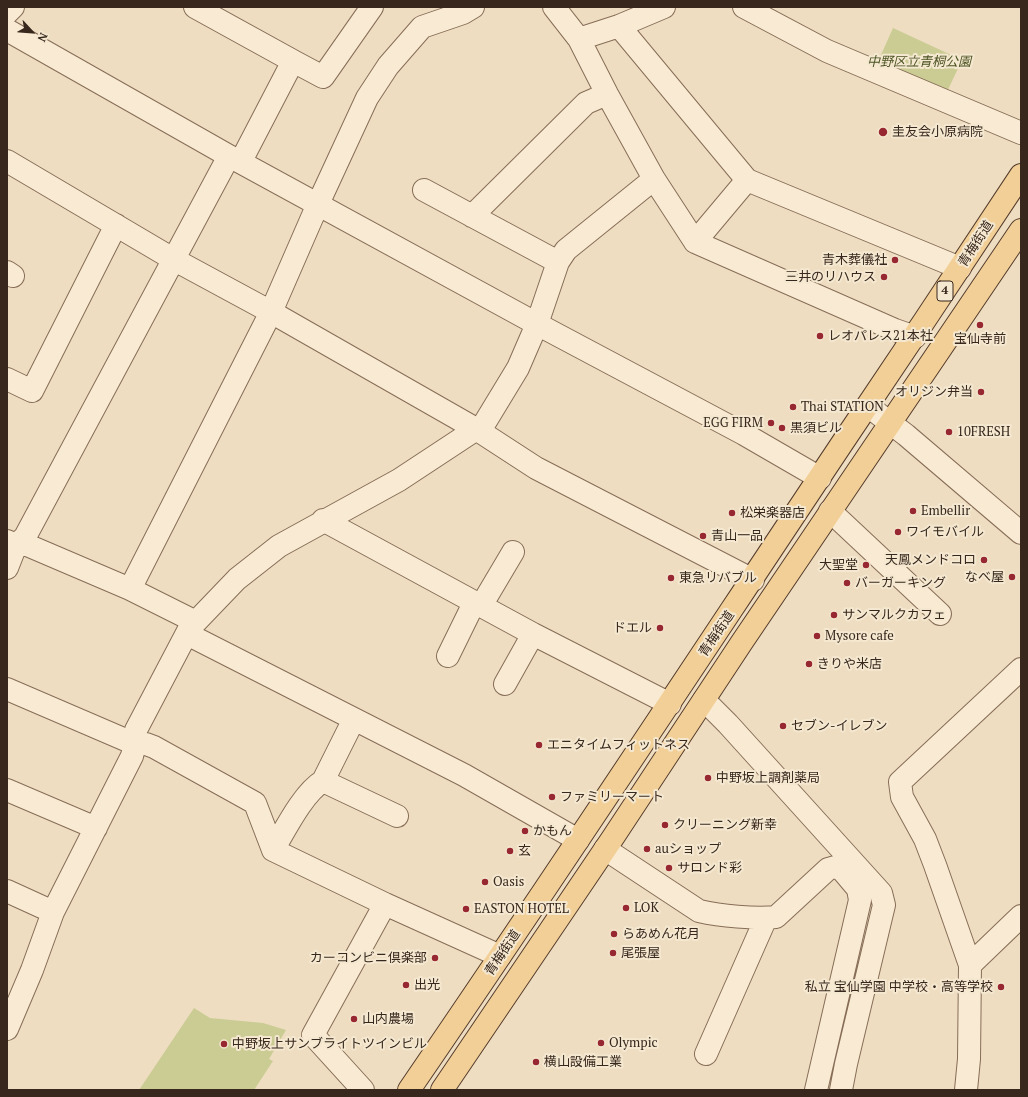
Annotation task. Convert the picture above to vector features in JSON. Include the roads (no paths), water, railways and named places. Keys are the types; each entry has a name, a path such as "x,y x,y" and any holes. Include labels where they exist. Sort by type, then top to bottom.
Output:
{"main road":[{"name":"青梅街道","path":"409,1090 670,704 1021,175"},
{"name":"青梅街道","path":"442,1090 1021,230"}],"street":[{"path":"7,13 13,7"},
{"path":"195,7 323,77 372,7"},
{"path":"130,589 271,312 318,204 367,98 388,66 422,27 463,13 473,7"},
{"path":"554,7 579,39 607,94 654,178 695,242 914,337"},
{"path":"579,39 619,26 664,7"},
{"path":"744,7 827,52 1021,133"},
{"path":"619,26 747,180 960,268"},
{"path":"7,30 318,204 537,324 744,434 820,478"},
{"path":"12,543 25,537 173,259 293,60"},
{"path":"472,216 586,103 607,94"},
{"path":"7,161 173,259 271,312 476,430 536,468 752,580"},
{"path":"7,1029 32,970 53,912 132,756 136,730 189,629 237,579 279,546 323,520 400,480 484,424 518,368 537,324 558,262 566,250 654,178"},
{"path":"695,242 747,180"},
{"path":"424,190 558,262"},
{"path":"7,379 32,391 116,225"},
{"path":"868,406 1021,533"},
{"path":"830,512 940,614"},
{"path":"323,520 478,605 670,704"},
{"path":"7,568 12,543"},
{"path":"12,543 27,545 130,589 190,619 189,629 193,637 464,775 578,840"},
{"path":"448,656 478,605 513,552"},
{"path":"505,684 533,634"},
{"path":"966,1090 969,1059 970,965 936,865 925,839 902,797 900,782 1021,668"},
{"path":"7,689 135,744 146,744 255,803 274,850 385,904 500,956"},
{"path":"704,700 728,724 881,893 884,905 841,1090"},
{"path":"274,850 291,818 316,786 323,781 354,719"},
{"path":"323,781 397,816"},
{"path":"7,790 96,828"},
{"path":"605,849 699,911 712,914 766,918 776,916 828,868 835,867 842,870 858,889 860,900 816,1090"},
{"path":"7,891 53,912"},
{"path":"363,1090 313,1034 385,904"},
{"path":"970,965 1021,916"},
{"path":"706,1054 766,918"}],"place":[{"name":"圭友会小原病院","path":"883,132"},
{"name":"青木葬儀社","path":"895,260"},
{"name":"三井のリハウス","path":"884,277"},
{"name":"宝仙寺前","path":"980,325"},
{"name":"レオパレス21本社","path":"820,336"},
{"name":"オリジン弁当","path":"981,392"},
{"name":"Thai STATION","path":"793,407"},
{"name":"EGG FIRM","path":"771,423"},
{"name":"黒須ビル","path":"782,428"},
{"name":"10FRESH","path":"949,432"},
{"name":"Embellir","path":"913,511"},
{"name":"松栄楽器店","path":"732,513"},
{"name":"ワイモバイル","path":"898,532"},
{"name":"青山一品","path":"703,536"},
{"name":"天鳳メンドコロ","path":"984,560"},
{"name":"大聖堂","path":"866,565"},
{"name":"なべ屋","path":"1012,577"},
{"name":"東急リバブル","path":"671,578"},
{"name":"バーガーキング","path":"847,583"},
{"name":"サンマルクカフェ","path":"834,615"},
{"name":"ドエル","path":"660,628"},
{"name":"Mysore cafe","path":"817,636"},
{"name":"きりや米店","path":"809,664"},
{"name":"セブン-イレブン","path":"783,726"},
{"name":"エニタイムフィットネス","path":"539,745"},
{"name":"中野坂上調剤薬局","path":"708,778"},
{"name":"ファミリーマート","path":"552,797"},
{"name":"クリーニング新幸","path":"665,825"},
{"name":"かもん","path":"525,831"},
{"name":"auショップ","path":"647,849"},
{"name":"玄","path":"510,851"},
{"name":"サロンド彩","path":"669,868"},
{"name":"Oasis","path":"485,882"},
{"name":"LOK","path":"626,908"},
{"name":"EASTON HOTEL","path":"466,909"},
{"name":"らあめん花月","path":"614,934"},
{"name":"尾張屋","path":"613,953"},
{"name":"カーコンビニ倶楽部","path":"435,958"},
{"name":"出光","path":"406,985"},
{"name":"私立 宝仙学園 中学校・高等学校","path":"1001,987"},
{"name":"山内農場","path":"354,1019"},
{"name":"Olympic","path":"601,1043"},
{"name":"中野坂上サンブライトツインビル","path":"224,1044"},
{"name":"横山設備工業","path":"536,1062"}],"park label":[{"name":"中野区立青桐公園","path":"919,62"}]}
